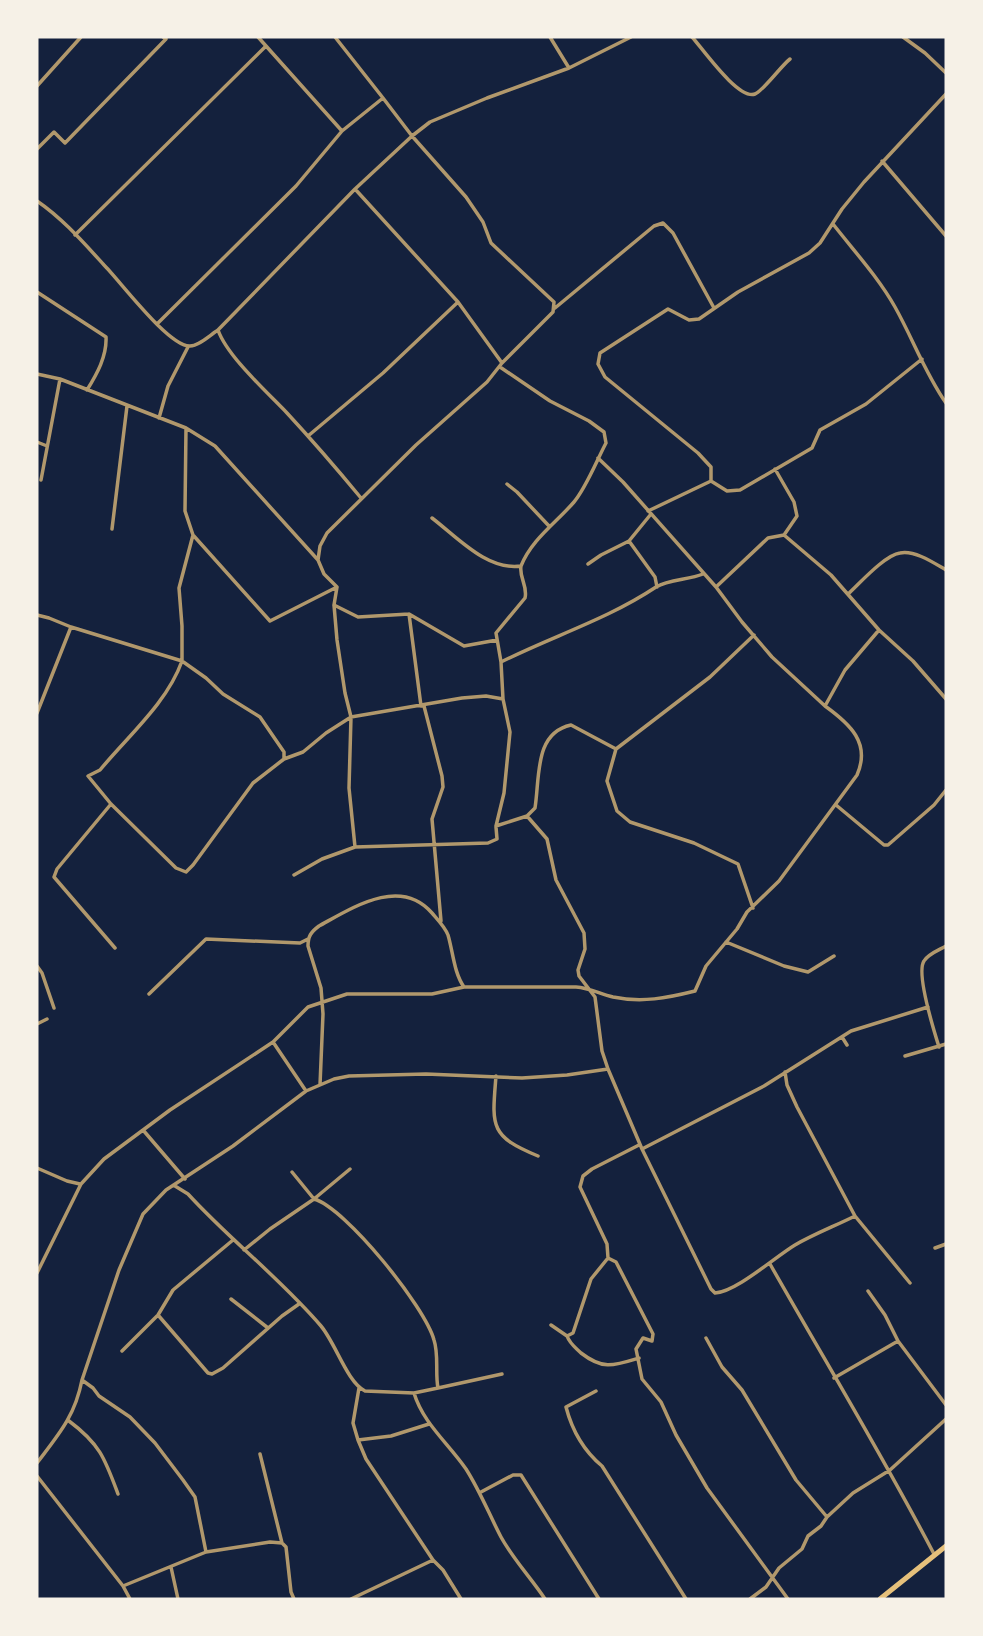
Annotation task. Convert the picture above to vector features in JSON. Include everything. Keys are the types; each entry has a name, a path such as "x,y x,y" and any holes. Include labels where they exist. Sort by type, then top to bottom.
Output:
{"main road":[{"path":"880,1599 946,1546"}],"street":[{"path":"37,86 80,37"},
{"path":"37,149 54,132 65,143 166,39 163,37"},
{"path":"258,37 342,131"},
{"path":"335,37 412,136 466,197 483,222 491,243 551,299 555,309"},
{"path":"550,37 569,68"},
{"path":"37,201 50,210 157,324 179,343 188,347 196,345 218,330 355,189 430,122 569,68 631,37"},
{"path":"692,37 721,73 746,94 754,95 762,89 790,59"},
{"path":"903,37 946,73"},
{"path":"75,236 266,46"},
{"path":"710,481 711,467 698,453 605,377 598,364 600,353 652,321 663,311 671,309 694,320 809,253 820,243 842,209 882,161 946,94"},
{"path":"157,324 296,186 342,131 383,98"},
{"path":"882,161 946,236"},
{"path":"294,875 322,859 355,847 488,843 497,839 496,826 510,732 503,699 497,640 499,628 525,598 521,566 549,526 576,500 606,443 604,432 550,401 501,365 458,302 355,189"},
{"path":"318,560 320,546 327,533 361,498 487,382 555,309 654,226 663,223 673,233 714,309"},
{"path":"833,224 878,279 922,359 931,382 946,403"},
{"path":"37,292 106,337 105,353 98,374 87,390"},
{"path":"308,436 383,373 458,302"},
{"path":"218,330 223,341 361,498"},
{"path":"159,418 168,386 188,347"},
{"path":"710,481 727,491 736,491 812,448 820,430 866,404 922,359"},
{"path":"37,374 60,379 186,428 215,446 318,560 324,574 337,587"},
{"path":"41,480 60,379"},
{"path":"112,529 127,406"},
{"path":"186,428 185,512 193,535 270,621 337,587"},
{"path":"37,442 47,446"},
{"path":"37,1273 81,1184 104,1159 273,1042 308,1007 322,1001 347,994 432,994 464,987 588,988 611,996 642,1001 695,992 706,966 747,912 779,881 857,775 862,755 858,740 850,728 772,657 716,586 623,482 598,458"},
{"path":"716,586 768,538 784,535 797,516 794,502 775,469"},
{"path":"588,564 629,541 649,513 710,481"},
{"path":"507,484 549,526"},
{"path":"432,518 487,559 503,566 521,566"},
{"path":"193,535 178,588 182,626 182,661 178,672 159,702 100,770 88,776 111,804 176,868 186,872 193,865 253,783 284,759 303,752 351,717 462,698 486,696 503,699"},
{"path":"784,535 811,556 848,593 879,630 913,661 946,699"},
{"path":"629,541 655,577 657,587"},
{"path":"848,593 897,553 908,553 946,570"},
{"path":"501,662 637,601 657,587 704,573"},
{"path":"337,587 334,605 345,694 351,717 349,788 355,847"},
{"path":"334,605 358,617 409,614 464,646 497,640"},
{"path":"409,614 421,706 424,706 442,776 443,787 432,819 441,923"},
{"path":"37,615 182,661 223,694 260,718 284,752 284,759"},
{"path":"37,713 71,627"},
{"path":"825,706 845,670 879,630"},
{"path":"753,908 738,864 694,843 630,822 617,811 607,781 616,749 710,677 754,635"},
{"path":"496,826 527,816 535,808 544,743 557,728 571,725 616,749"},
{"path":"836,805 884,845 888,845 934,805 946,790"},
{"path":"111,804 54,877 115,948"},
{"path":"527,816 547,839 556,880 584,933 586,949 578,970 579,976 595,997 598,1031 608,1069 641,1147 705,1279 715,1293 725,1291 794,1246 855,1216"},
{"path":"320,1085 322,1001 319,979 308,946 312,931 318,926 380,896 410,897 425,905 447,933 458,976 464,987"},
{"path":"149,993 206,939 300,943 308,939"},
{"path":"726,942 784,966 808,972 834,956"},
{"path":"939,1046 928,1007 921,964 925,958 946,946"},
{"path":"37,966 54,1008"},
{"path":"567,1336 573,1333 591,1279 608,1258 607,1244 580,1187 583,1176 592,1169 764,1086 851,1031 928,1007"},
{"path":"37,1024 47,1019"},
{"path":"842,1037 847,1045"},
{"path":"273,1042 306,1091"},
{"path":"905,1056 946,1044"},
{"path":"37,1463 69,1421 119,1270 143,1214 166,1190 233,1146 306,1091 349,1076 426,1074 522,1078 608,1069"},
{"path":"785,1072 797,1107 855,1216 910,1283"},
{"path":"496,1076 494,1116 501,1136 520,1149 538,1156"},
{"path":"143,1130 185,1179"},
{"path":"37,1168 60,1179 81,1184"},
{"path":"244,1250 350,1169"},
{"path":"292,1172 314,1199 326,1205 378,1253 421,1312 435,1341 438,1388"},
{"path":"174,1186 188,1194 300,1303 332,1340 348,1375 359,1388 365,1391 414,1393 502,1374"},
{"path":"122,1352 158,1315 173,1290 233,1240"},
{"path":"934,1248 946,1244"},
{"path":"608,1258 616,1262 653,1334 652,1341 643,1338 636,1349 642,1380 661,1402 676,1435 707,1488 788,1599"},
{"path":"770,1264 890,1470 935,1555"},
{"path":"868,1291 885,1315 898,1341 946,1405"},
{"path":"231,1299 268,1328"},
{"path":"158,1315 208,1373 212,1374 223,1368 300,1303"},
{"path":"551,1325 567,1336 569,1343 594,1363 613,1366 639,1358"},
{"path":"706,1338 722,1367 742,1390 796,1480 827,1517"},
{"path":"834,1378 898,1341"},
{"path":"82,1380 99,1396 130,1417 155,1443 183,1480 195,1497 206,1552"},
{"path":"359,1388 353,1423 366,1459 461,1599"},
{"path":"596,1391 566,1407 575,1433 590,1456 602,1466 686,1599"},
{"path":"414,1393 429,1424 481,1492 502,1537 545,1599"},
{"path":"750,1599 773,1578 779,1568 802,1549 808,1536 853,1493 890,1470 946,1419"},
{"path":"69,1421 88,1434 104,1456 118,1494"},
{"path":"358,1440 391,1436 429,1424"},
{"path":"260,1454 282,1543 286,1547 294,1599"},
{"path":"481,1492 513,1475 520,1475 599,1599"},
{"path":"37,1476 123,1586 130,1599"},
{"path":"123,1586 206,1552 270,1542 282,1543"},
{"path":"351,1599 433,1560"},
{"path":"171,1567 178,1599"}]}
